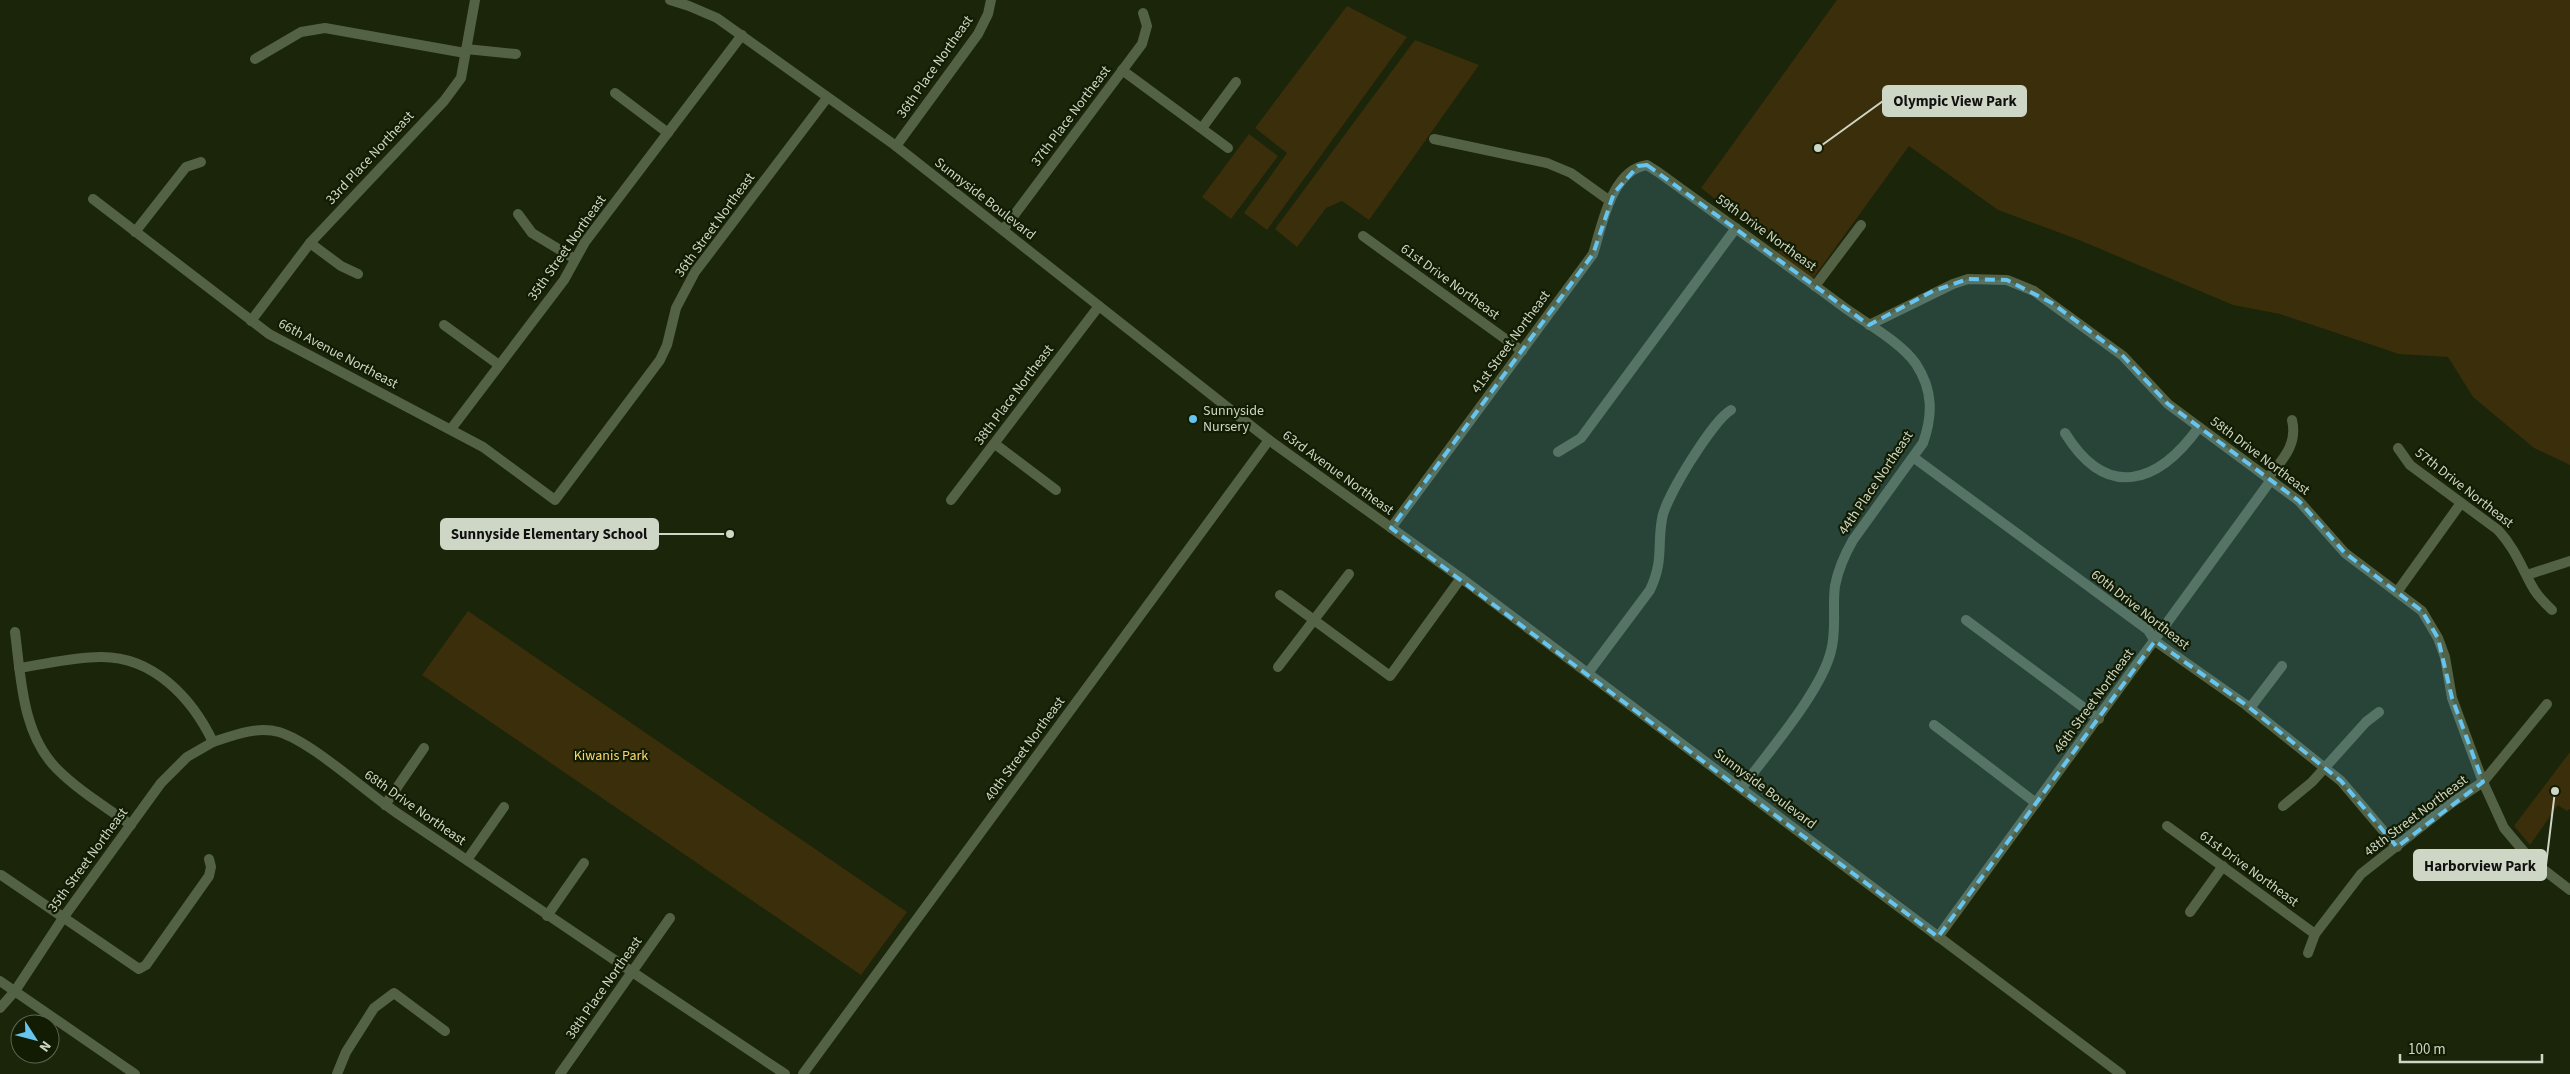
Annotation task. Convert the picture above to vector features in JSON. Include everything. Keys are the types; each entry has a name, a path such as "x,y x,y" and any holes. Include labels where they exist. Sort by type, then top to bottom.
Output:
{"street":[{"name":"33rd Place Northeast","path":"251,321 310,244 444,101 461,78 474,0"},
{"name":"Sunnyside Boulevard","path":"670,0 717,18 896,146 1270,440"},
{"name":"36th Place Northeast","path":"896,146 978,34 988,14 991,0"},
{"name":"37th Place Northeast","path":"1003,230 1142,44 1147,26 1143,13"},
{"path":"255,58 301,32 325,28 465,51 516,54"},
{"name":"35th Street Northeast","path":"451,429 564,280 585,242 742,35"},
{"path":"1122,70 1228,148"},
{"path":"1202,128 1236,82"},
{"path":"615,93 668,133"},
{"name":"36th Street Northeast","path":"555,500 660,360 667,345 676,308 695,272 827,98"},
{"path":"1434,139 1547,163 1571,173 1610,201"},
{"path":"135,232 186,167 201,162"},
{"name":"59th Drive Northeast","path":"1638,166 1647,165 1815,286 1861,224"},
{"name":"41st Street Northeast","path":"1391,528 1593,254 1610,201 1630,171 1638,166"},
{"name":"66th Avenue Northeast","path":"93,199 251,321 286,345 483,447 555,500"},
{"path":"518,214 532,233 575,259"},
{"path":"1558,452 1581,438 1736,228"},
{"name":"61st Drive Northeast","path":"1363,236 1522,351"},
{"path":"310,244 341,266 358,274"},
{"name":"58th Drive Northeast","path":"1869,325 1933,291 1968,279 1989,278 2021,284 2052,303 2123,356 2156,393 2298,501 2345,553 2422,612 2438,638 2445,657 2452,698 2483,782 2504,828 2531,860 2570,890"},
{"path":"1815,286 1869,325"},
{"name":"38th Place Northeast","path":"951,500 1099,306"},
{"path":"444,325 499,365"},
{"name":"44th Place Northeast","path":"1742,788 1818,683 1832,650 1835,626 1835,586 1845,555 1853,540 1913,457 1922,443 1928,428 1931,404 1928,389 1915,363 1869,325"},
{"path":"1588,673 1650,590 1661,556 1662,516 1703,442 1722,415 1730,410"},
{"name":"46th Street Northeast","path":"1938,937 2155,641 2269,479 2293,443 2295,431 2292,420"},
{"path":"2065,433 2087,463 2097,470 2112,475 2130,476 2144,475 2162,467 2175,457 2199,427"},
{"name":"63rd Avenue Northeast","path":"1270,440 1391,528"},
{"name":"40th Street Northeast","path":"803,1074 1270,440"},
{"path":"995,444 1056,490"},
{"name":"57th Drive Northeast","path":"2398,448 2410,465 2508,541 2537,594 2552,610"},
{"name":"60th Drive Northeast","path":"1913,457 2148,630 2155,641 2250,708 2341,782 2397,846"},
{"path":"2397,592 2461,503"},
{"name":"Sunnyside Boulevard","path":"1391,528 1742,788 2121,1074"},
{"path":"2527,575 2570,560"},
{"path":"1278,667 1349,574"},
{"path":"1280,595 1390,676 1461,578"},
{"path":"1966,620 2098,719"},
{"path":"14,632 25,701 34,734 45,754 65,776 130,825"},
{"path":"19,668 99,657 123,659 148,668 190,703 202,719 213,742"},
{"path":"2250,708 2282,666"},
{"name":"48th Street Northeast","path":"2308,953 2314,934 2361,874 2450,804 2483,782 2548,704"},
{"path":"2283,806 2325,769 2366,722 2379,712"},
{"path":"1934,725 2036,803"},
{"name":"68th Drive Northeast","path":"213,742 239,733 264,730 278,732 300,742 385,805 547,916 785,1074"},
{"name":"35th Street Northeast","path":"0,1008 15,991 63,918 167,777 187,757 213,742"},
{"path":"385,805 424,748"},
{"path":"467,860 504,807"},
{"name":"61st Drive Northeast","path":"2168,826 2314,934"},
{"path":"1,875 139,969 146,965 209,876 212,867 209,859"},
{"path":"547,916 584,863"},
{"path":"2190,912 2222,866"},
{"name":"38th Place Northeast","path":"560,1074 670,918"},
{"path":"0,981 135,1074"},
{"path":"337,1074 346,1052 374,1008 394,993 444,1031"}],"highlighted area":[{"path":"1647,165 1658,172 1869,325 1933,291 1968,279 2007,280 2052,303 2123,356 2168,404 2299,501 2345,553 2422,611 2438,638 2452,698 2483,782 2397,847 2341,781 2246,705 2155,641 1938,937 1391,528 1593,254 1614,193 1638,166"}],"green space":[{"path":"1837,0 2570,0 2570,465 2534,448 2473,397 2448,357 2399,354 2280,314 2233,305 2079,240 1998,210 1909,146 1809,284 1773,258 1779,249 1701,188"},
{"path":"1347,6 1407,37 1267,230 1244,213 1287,153 1255,128"},
{"path":"1415,40 1479,65 1369,220 1342,201 1326,208 1297,247 1275,229"},
{"path":"1249,134 1278,156 1231,219 1202,197"},
{"name":"Kiwanis Park","path":"468,611 907,912 861,975 422,675"},
{"path":"2570,752 2570,809 2567,811 2558,805 2530,845 2514,826"}],"place":[{"name":"Olympic View Park","path":"1818,148"},
{"name":"Sunnyside Nursery","path":"1193,419"},
{"name":"Sunnyside Elementary School","path":"730,534"},
{"name":"Harborview Park","path":"2555,791"}]}
